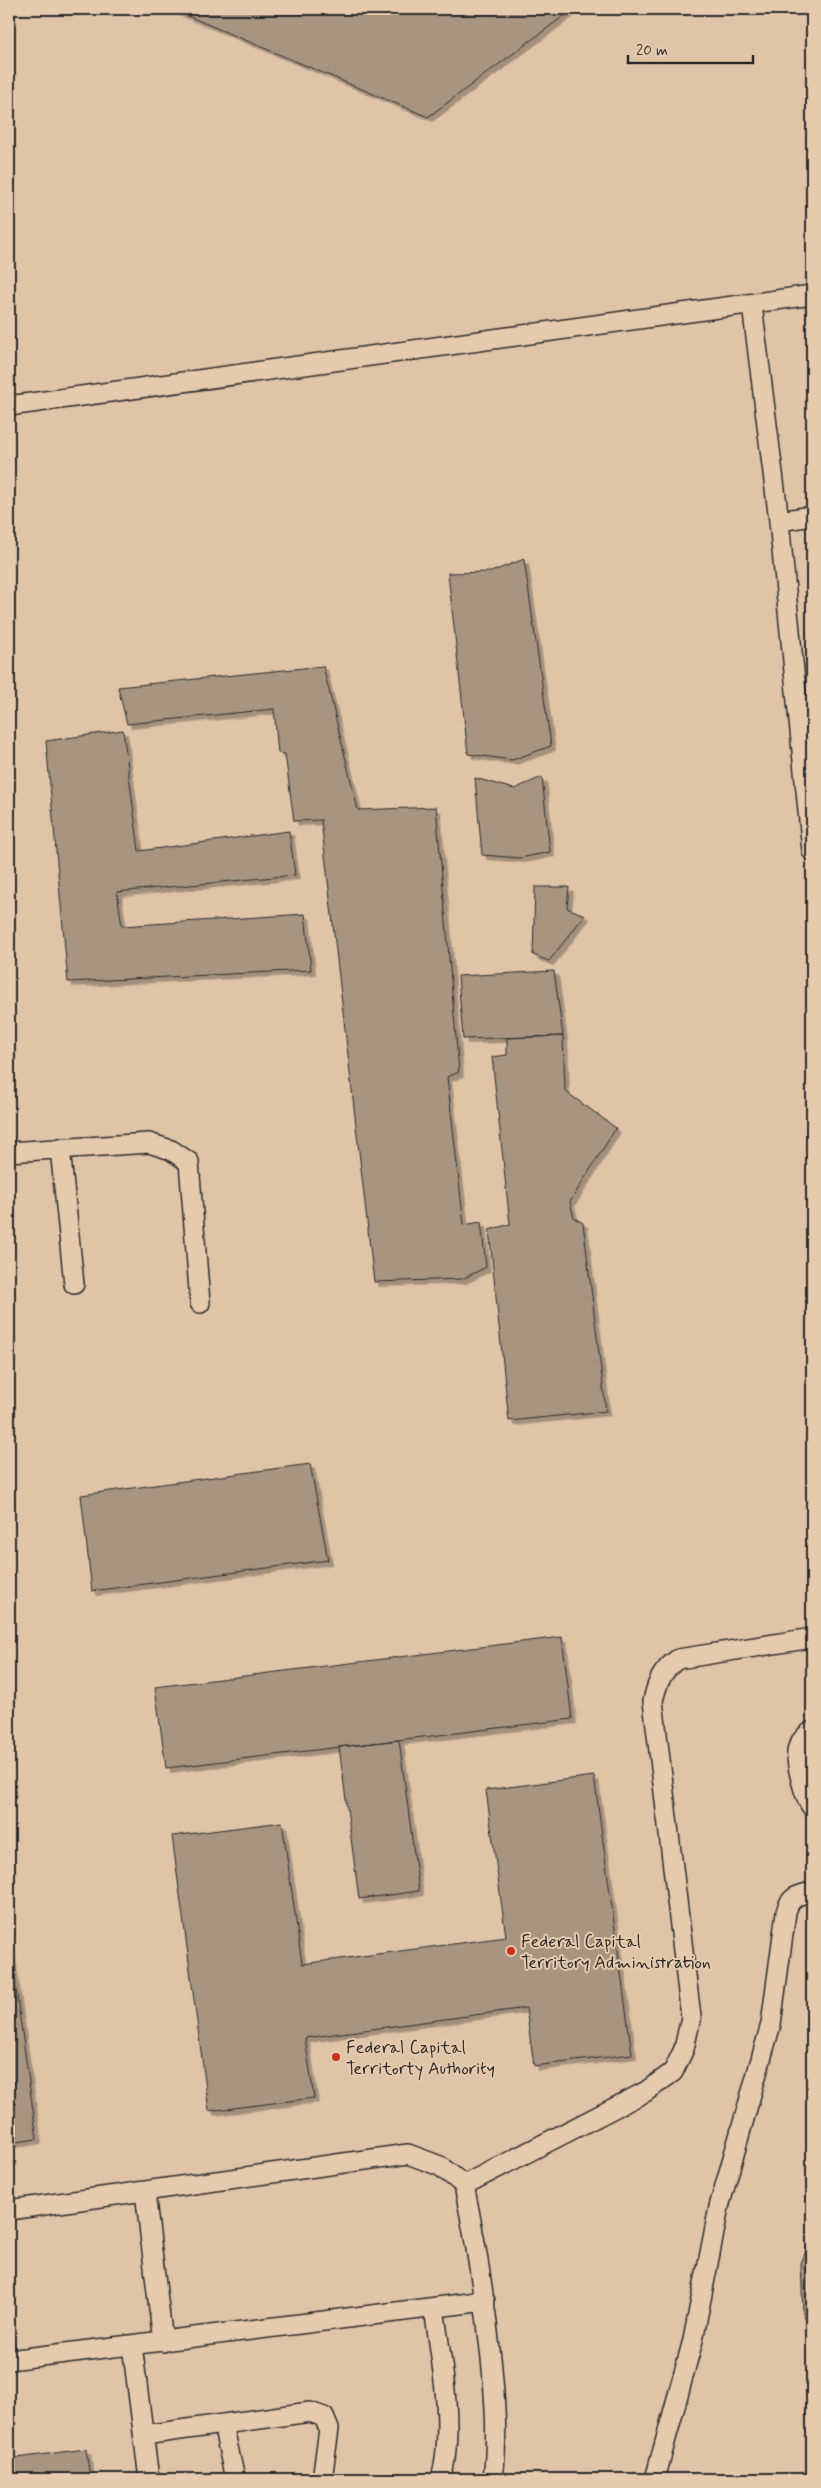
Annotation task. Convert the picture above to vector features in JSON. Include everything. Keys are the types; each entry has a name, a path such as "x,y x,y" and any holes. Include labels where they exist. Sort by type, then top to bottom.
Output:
{"lane":[{"path":"9,406 752,305 812,295"},
{"path":"752,305 779,521 812,851"},
{"path":"779,521 812,516"},
{"path":"9,1152 148,1143 171,1150 189,1162 200,1303"},
{"path":"60,1148 74,1284"},
{"path":"464,2185 645,2092 673,2072 684,2049 691,2017 652,1701 658,1682 667,1667 678,1660 812,1638"},
{"path":"812,1732 804,1737 797,1753 806,1800 812,1807"},
{"path":"656,2479 693,2340 719,2207 771,2024 786,1912 789,1901 796,1896 812,1892"},
{"path":"9,2210 408,2154 440,2166 464,2185 485,2302 495,2405 496,2453 492,2479"},
{"path":"145,2192 163,2342"},
{"path":"9,2360 485,2302"},
{"path":"434,2308 446,2399 445,2466 441,2479"},
{"path":"132,2345 149,2479"},
{"path":"144,2436 310,2412 324,2417 329,2429 322,2479"},
{"path":"223,2424 235,2479"}],"building":[{"path":"171,9 573,9 428,117"},
{"path":"524,559 551,746 512,760 468,754 448,573 491,572"},
{"path":"323,666 358,810 436,807 459,1072 447,1077 464,1225 481,1222 486,1267 462,1279 374,1282 321,820 294,821 285,754 278,753 274,709 127,724 118,687"},
{"path":"123,730 139,851 289,831 295,875 117,892 122,926 305,914 311,970 68,982 46,741"},
{"path":"542,777 550,852 520,858 482,855 475,778 514,789"},
{"path":"535,887 569,887 567,908 585,915 549,961 533,955"},
{"path":"554,971 563,1036 463,1039 458,976"},
{"path":"563,1036 565,1091 616,1128 570,1202 574,1218 583,1223 606,1411 509,1421 489,1230 510,1224 492,1057 507,1055 507,1038"},
{"path":"310,1464 328,1560 92,1591 81,1495"},
{"path":"562,1637 572,1719 166,1768 155,1687"},
{"path":"399,1740 419,1891 359,1899 339,1747"},
{"name":"Federal Capital Territory Administration","path":"594,1776 632,2054 534,2066 526,2008 305,2038 314,2098 209,2111 172,1836 282,1822 302,1964 506,1937 486,1790"},
{"path":"9,1940 37,2139 9,2143"},
{"path":"812,2236 812,2332 803,2313 801,2263"},
{"path":"86,2449 90,2479 9,2479 9,2459"}],"place":[{"name":"Federal Capital Territory Administration","path":"511,1951"},
{"name":"Federal Capital Territorty Authority","path":"336,2057"}]}
